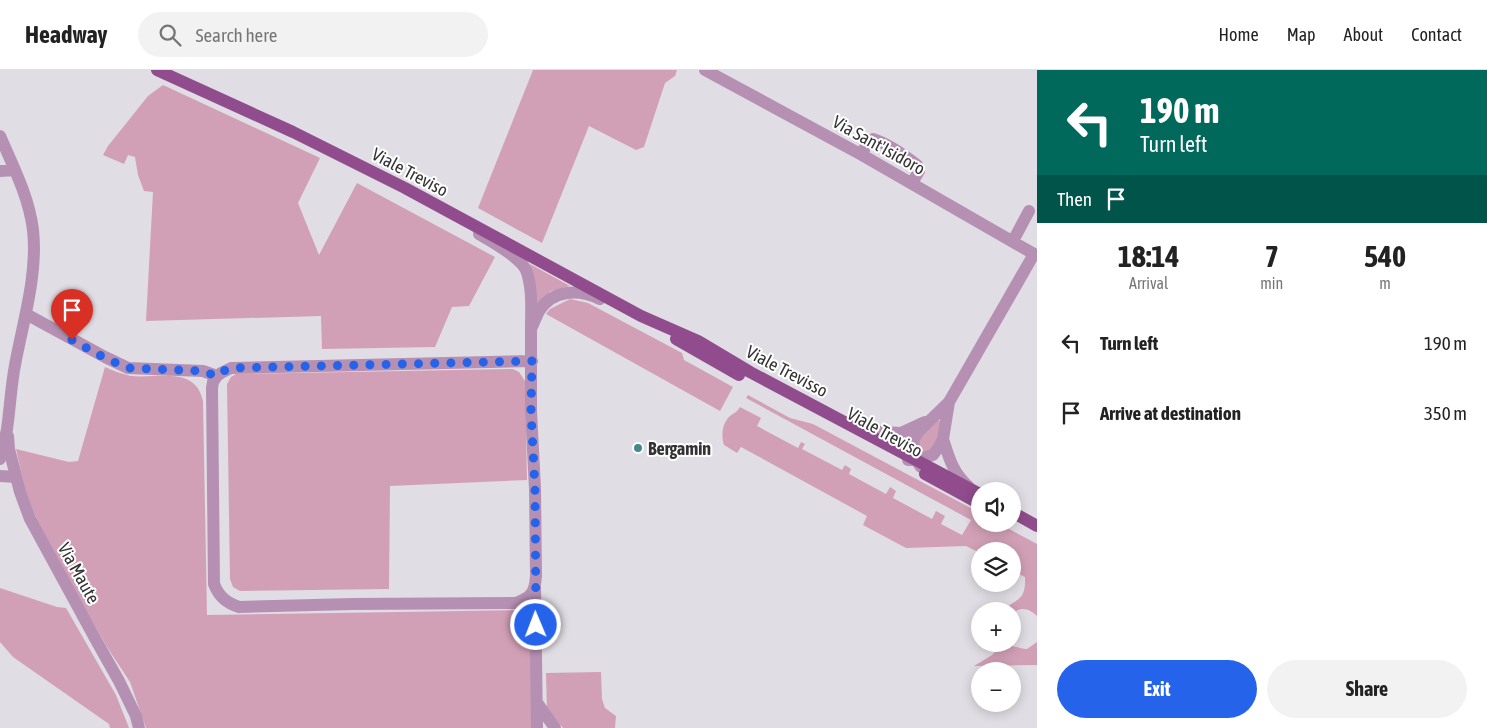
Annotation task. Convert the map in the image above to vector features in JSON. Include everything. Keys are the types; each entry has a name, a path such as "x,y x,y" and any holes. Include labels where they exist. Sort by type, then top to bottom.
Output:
{"main road":[{"name":"Viale Treviso","path":"157,70 293,132 405,188 641,316 684,344 745,379 971,493"},
{"name":"Viale Trevisso","path":"641,316 698,341 750,372 916,460"},
{"name":"Viale Treviso","path":"916,460 971,493"},
{"path":"1021,517 1037,526"},
{"path":"1021,526 1037,534"}],"street":[{"name":"Via Sant'Isidoro","path":"705,70 862,155 1036,254 950,402"},
{"path":"0,136 30,213 34,248 26,314 15,367 7,429 0,459"},
{"path":"862,155 867,142 873,139 882,142 917,165 919,171 912,183"},
{"path":"0,171 14,170"},
{"path":"405,188 447,217 488,240 521,263 526,270 530,292 532,361 531,411 535,489 537,728"},
{"path":"1013,241 1029,211"},
{"path":"531,329 545,304 564,293 588,294 625,311 641,316"},
{"path":"26,314 105,358 128,368 203,371 216,376"},
{"path":"532,361 231,368 221,372 216,376 212,388 214,584 217,591 227,602 239,607 516,603 526,600 535,587"},
{"path":"916,460 913,440 919,431 950,402"},
{"path":"824,419 836,421 910,461 933,455 943,439 950,402"},
{"path":"862,431 901,433 930,420"},
{"name":"Via Maute","path":"7,429 9,449 16,477 30,519 120,681 136,716 139,728"},
{"path":"943,439 950,462 959,479 971,491"},
{"path":"0,476 16,477"},
{"path":"538,704 555,728"}],"shaded area":[{"path":"533,70 677,70 675,76 665,83 644,147 636,150 589,126 542,243 478,208"},
{"path":"163,85 320,158 298,203 319,255 357,183 495,257 469,306 452,307 435,347 322,349 321,316 146,321 153,192 144,191 138,175 135,157 128,155 124,164 103,155 148,96"},
{"path":"530,264 570,286 551,291 535,306 533,273"},
{"path":"570,299 588,303 682,353 684,360 733,387 720,411 546,314 550,309"},
{"path":"105,367 131,376 174,376 184,378 192,382 199,390 203,401 207,615 519,610 530,619 534,728 146,728 130,682 107,647 42,533 25,490 16,449 69,462 78,461"},
{"path":"513,369 519,372 525,381 527,480 390,486 389,589 240,591 233,587 230,579 227,384 231,377 236,374"},
{"path":"748,395 790,418 813,424 971,508 971,520 746,398"},
{"path":"740,407 761,418 757,426 798,448 801,442 805,444 802,449 842,470 845,465 851,469 849,474 886,494 890,487 896,491 893,498 932,519 936,511 945,516 941,524 962,535 971,520 971,532 1015,532 1037,544 1037,616 1025,609 1021,610 1021,602 1015,602 1022,595 1025,585 1025,577 1021,575 1021,542 971,542 971,548 966,546 906,548 863,525 867,516 741,447 737,453 724,445 722,434 724,424"},
{"path":"937,419 940,421 940,426 935,449 920,457 918,439"},
{"path":"0,588 57,607 66,608 116,695 129,728 110,728 109,724 13,657 0,642"},
{"path":"1037,642 1037,665 1021,665 1021,662 981,662 995,652 1021,652 1021,648 1027,649"},
{"path":"601,672 602,699 605,708 616,716 615,728 563,728 547,710 546,673"}],"place":[{"name":"Bergamin","path":"638,448"}],"route":[{"path":"72,340 128,368 203,371 216,376 231,368 532,361 531,411 535,489 536,625"}]}
